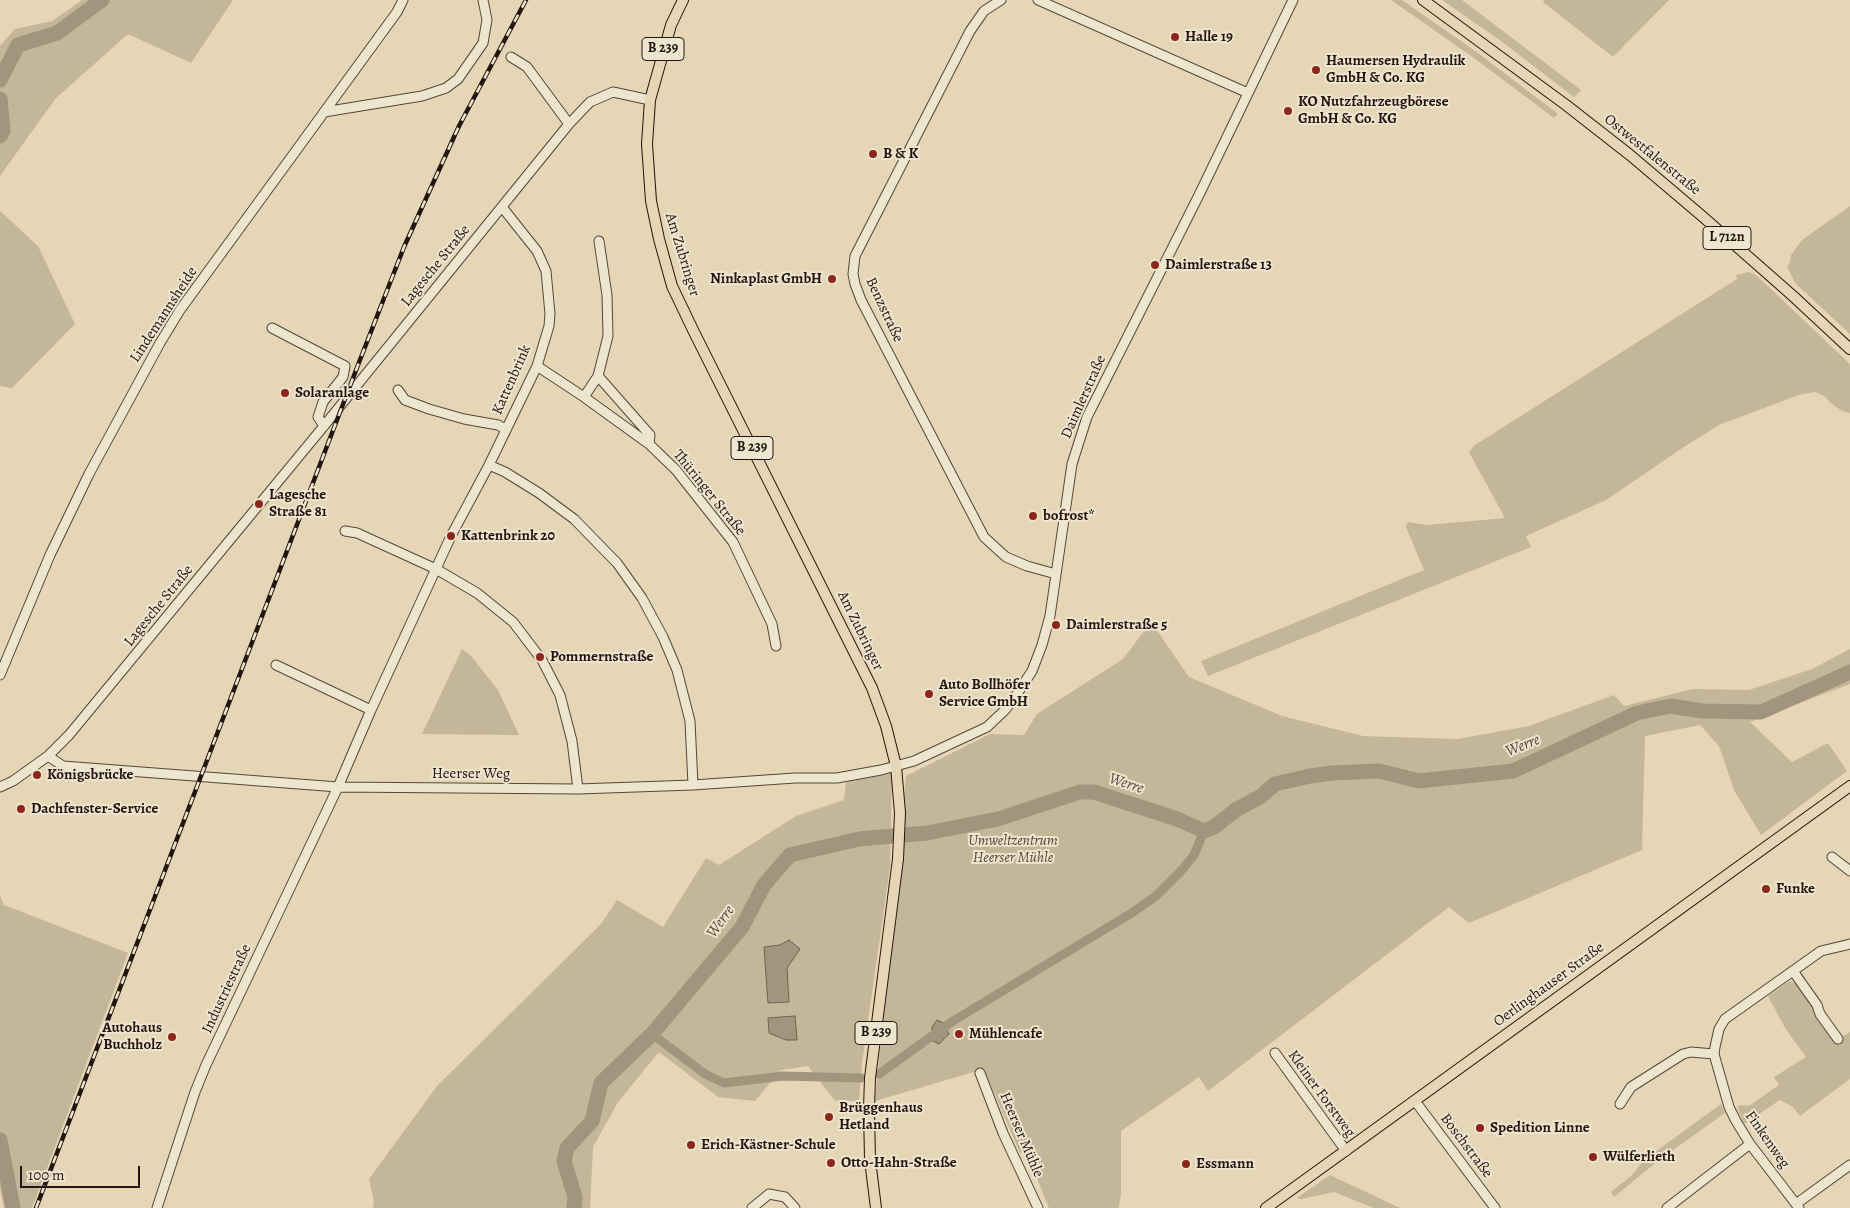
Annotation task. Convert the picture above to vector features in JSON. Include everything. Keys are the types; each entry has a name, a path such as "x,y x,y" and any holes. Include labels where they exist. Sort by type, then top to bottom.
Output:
{"main road":[{"name":"B 239","path":"650,100 671,25 683,0"},
{"name":"Ostwestfalenstraße","path":"1423,0 1600,132 1702,216 1850,349"},
{"name":"Am Zubringer","path":"650,100 647,144 651,201 672,286 692,330 872,688 886,726 896,766 900,813 898,859 870,1078 869,1143 876,1208"},
{"name":"Oerlinghauser Straße","path":"1266,1208 1848,791"}],"street":[{"name":"Lindemannsheide","path":"0,675 50,555 89,474 160,343 180,310 397,12 403,0"},
{"path":"324,112 422,96 446,88 458,79 483,42 487,20 483,0"},
{"name":"Benzstraße","path":"1001,0 984,11 970,31 855,256 853,274 861,299 984,537 1006,557 1027,566 1056,574"},
{"path":"1038,0 1248,93"},
{"name":"Daimlerstraße","path":"896,766 938,751 987,727 1005,710 1028,678 1038,657 1050,616 1072,464 1087,416 1293,0"},
{"path":"511,57 528,67 569,124"},
{"name":"Lagesche Straße","path":"0,787 13,781 48,756 69,735 324,426 569,124 590,102 613,92 650,100"},
{"name":"Kattenbrink","path":"338,787 371,710 451,536 489,465 536,366 548,326 550,314 546,271 537,251 502,206"},
{"path":"584,397 598,376 608,336 607,295 599,241"},
{"path":"272,328 344,366 343,377 323,402 318,417 324,426"},
{"name":"Thüringer Straße","path":"536,366 584,397 649,444 676,470 733,542 772,624 776,646"},
{"name":"Thüringer Straße","path":"598,376 650,435 649,444"},
{"name":"Kattenbrink","path":"398,390 404,400 464,419 498,425 505,429"},
{"path":"489,465 505,472 539,493 574,519 617,563 642,598 663,637 677,670 690,722 693,785"},
{"path":"345,531 357,533 436,569 477,593 513,622 542,660 560,694 572,741 578,788"},
{"path":"276,665 371,710"},
{"name":"Heerser Weg","path":"48,756 63,766 338,787 578,788 693,785 795,778 837,778 896,766"},
{"name":"Industriestraße","path":"157,1208 195,1092 206,1065 338,787"},
{"path":"1832,857 1850,871"},
{"name":"Finkenweg","path":"1798,1206 1750,1144 1736,1121 1729,1107 1714,1054 1719,1029 1725,1019 1821,951 1850,944"},
{"path":"1793,971 1838,1039"},
{"path":"1620,1104 1631,1087 1683,1054 1691,1052 1714,1054"},
{"name":"Kleiner Forstweg","path":"1275,1053 1346,1151"},
{"name":"Heerser Mühle","path":"980,1073 1003,1133 1038,1208"},
{"name":"Boschstraße","path":"1415,1101 1495,1208"},
{"path":"1667,1208 1750,1144"},
{"path":"1798,1206 1850,1164"},
{"path":"752,1208 769,1194 785,1197 795,1208"}],"green space":[{"path":"82,0 233,0 191,63 128,34 56,98 0,176 0,46 15,29 52,21"},
{"path":"1391,0 1402,0 1478,53 1558,114 1554,118 1474,58"},
{"path":"1442,0 1462,0 1581,90 1574,97 1501,41"},
{"path":"1544,0 1669,0 1613,57 1543,2"},
{"path":"1850,206 1850,334 1795,283 1787,266 1791,255 1802,240"},
{"path":"0,211 38,246 75,324 12,388 0,386"},
{"path":"1748,272 1756,275 1850,364 1850,413 1842,411 1824,396 1815,392 1799,395 1719,425 1606,500 1526,536 1531,547 1208,676 1201,661 1424,570 1406,527 1408,522 1427,525 1505,518 1469,452 1475,445 1737,279 1736,275"},
{"name":"Umweltzentrum Heerser Mühle","path":"1151,622 1189,677 1282,716 1363,736 1458,739 1529,726 1614,695 1624,706 1693,689 1749,690 1812,669 1850,649 1850,684 1750,722 1792,762 1828,743 1847,771 1761,835 1734,790 1719,746 1700,725 1645,736 1642,850 1469,923 1449,907 1208,1091 1199,1077 1121,1131 1121,1192 1119,1208 1049,1208 1026,1152 1020,1153 984,1069 875,1101 906,776 990,734 1024,735 1037,714 1123,659"},
{"path":"462,649 471,656 498,690 519,735 422,734"},
{"path":"892,773 890,867 862,1063 859,1101 835,1101 808,1066 781,1070 755,1101 718,1097 659,1052 618,1102 593,1147 590,1208 373,1208 374,1202 369,1179 437,1086 601,924 617,900 663,927 706,858 719,865 796,816 844,800 846,782"},
{"path":"0,896 4,905 128,953 32,1208 4,1208 0,1189"},
{"path":"1790,981 1798,985 1835,1041 1850,1032 1850,1079 1800,1116 1793,1107 1780,1100 1744,1124 1737,1107 1741,1105 1749,1106 1779,1085 1774,1077 1806,1057 1785,1028 1768,996"},
{"path":"1721,1104 1725,1113 1659,1160 1614,1197 1611,1192 1631,1176 1644,1160"},
{"path":"1330,1175 1400,1208 1374,1208 1334,1192 1301,1199 1297,1198"}],"shaded area":[{"path":"789,940 800,949 787,968 789,1002 768,1003 764,947 780,945"},
{"path":"795,1016 797,1040 786,1040 769,1033 768,1018"},
{"path":"954,1017 957,1021 946,1028 949,1034 939,1044 933,1041 932,1027 937,1020 944,1023"}],"waterway":[{"path":"0,80 18,45 57,33 102,0"},
{"path":"0,99 3,131 0,136"},
{"name":"Werre","path":"574,1208 575,1197 564,1161 567,1148 592,1121 601,1083 652,1034 742,927 764,885 790,855 859,839 927,833 998,819 1080,792 1094,792 1177,819 1204,831 1214,827 1237,809 1260,797 1275,784 1332,773 1379,771 1419,781 1513,771 1637,713 1670,706 1702,711 1761,712 1850,672"},
{"path":"879,1074 953,1021 1155,897 1194,855 1204,831"},
{"path":"652,1034 705,1074 724,1083 783,1076 861,1078"},
{"path":"0,1140 13,1208"}],"railway":[{"path":"36,1208 404,247 459,126 526,0"}],"place":[{"name":"Halle 19","path":"1175,37"},
{"name":"Haumersen Hydraulik GmbH & Co. KG","path":"1316,70"},
{"name":"KO Nutzfahrzeugbörese GmbH & Co. KG","path":"1288,111"},
{"name":"B & K","path":"873,154"},
{"name":"Daimlerstraße 13","path":"1155,265"},
{"name":"Ninkaplast GmbH","path":"832,279"},
{"name":"Solaranlage","path":"285,393"},
{"name":"Lagesche Straße 81","path":"259,504"},
{"name":"bofrost*","path":"1033,516"},
{"name":"Kattenbrink 20","path":"451,536"},
{"name":"Daimlerstraße 5","path":"1056,625"},
{"name":"Pommernstraße","path":"540,657"},
{"name":"Auto Bollhöfer Service GmbH","path":"929,694"},
{"name":"Königsbrücke","path":"37,775"},
{"name":"Dachfenster-Service","path":"21,809"},
{"name":"Funke","path":"1766,889"},
{"name":"Mühlencafe","path":"959,1034"},
{"name":"Autohaus Buchholz","path":"172,1037"},
{"name":"Brüggenhaus Hetland","path":"829,1117"},
{"name":"Spedition Linne","path":"1480,1128"},
{"name":"Erich-Kästner-Schule","path":"691,1145"},
{"name":"Wülferlieth","path":"1593,1157"},
{"name":"Otto-Hahn-Straße","path":"831,1163"},
{"name":"Essmann","path":"1186,1164"}]}
